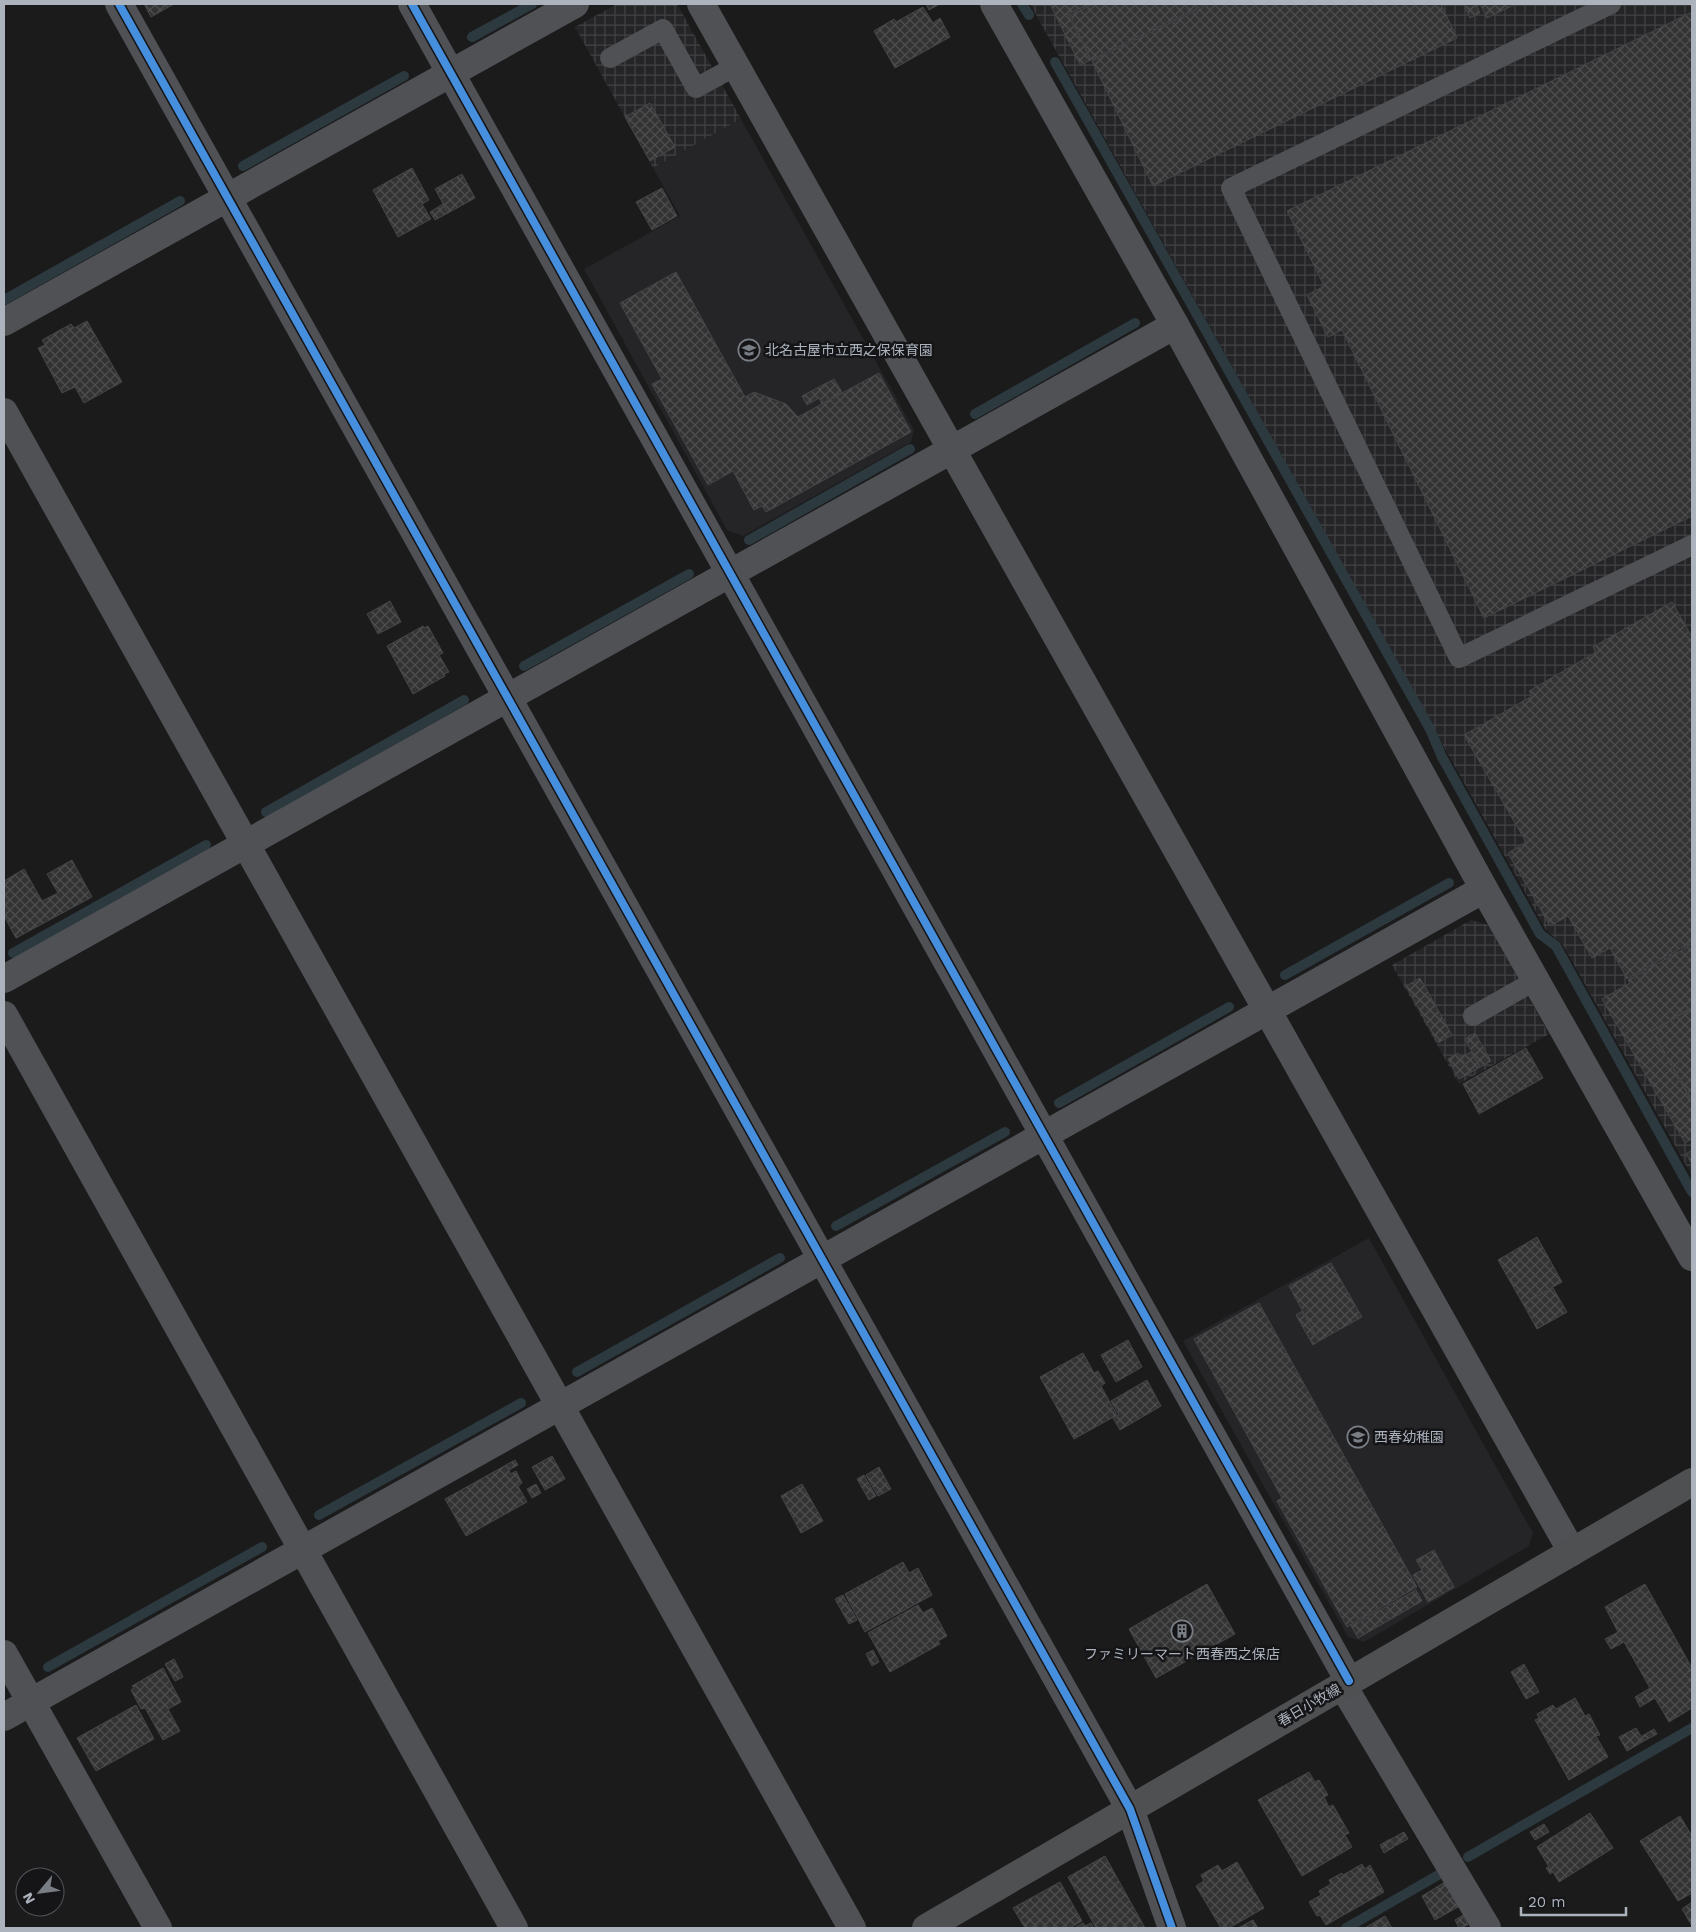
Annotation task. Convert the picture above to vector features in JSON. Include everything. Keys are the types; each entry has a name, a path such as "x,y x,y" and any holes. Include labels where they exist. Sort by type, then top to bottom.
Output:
{"main road":[{"name":"春日小牧線","path":"926,1928 1692,1482"}],"street":[{"path":"119,4 1130,1809 1172,1928"},
{"path":"412,4 1044,1136 1346,1684 1487,1928"},
{"path":"4,322 575,4"},
{"path":"701,4 1572,1552"},
{"path":"994,4 1175,325 1484,889 1692,1257"},
{"path":"4,979 1175,325"},
{"path":"4,412 852,1928"},
{"path":"4,1717 1484,889"},
{"path":"4,1015 514,1928"},
{"path":"4,1654 158,1928"}],"lane":[{"path":"1611,4 1231,188 1459,658 1692,545"},
{"path":"610,58 663,29 696,88 736,66"},
{"path":"1473,1016 1536,980"}],"shaded area":[{"path":"617,4 677,4 741,119 653,168 575,27"},
{"path":"1030,4 1692,4 1692,1176 1563,945 1546,930"},
{"name":"北名古屋市立西之保保育園","path":"741,119 914,430 911,442 743,536 727,530 584,269 680,216 653,168"},
{"path":"1471,920 1489,925 1549,1034 1459,1084 1392,965"},
{"name":"西春幼稚園","path":"1369,1238 1533,1533 1529,1546 1364,1642 1348,1637 1183,1341"}],"building":[{"path":"144,4 174,4 151,17"},
{"path":"926,4 940,4 929,10"},
{"path":"1050,4 1090,4 1068,14 1091,60 1080,65"},
{"path":"1093,4 1206,4 1091,60 1070,15"},
{"path":"1209,4 1441,4 1457,38 1153,186 1092,61"},
{"path":"1476,4 1480,13 1470,18 1464,6"},
{"path":"1480,4 1516,4 1487,18"},
{"path":"923,7 933,23 940,18 950,37 895,68 874,31 894,19 896,22"},
{"path":"1692,12 1692,516 1484,618 1342,330 1328,337 1307,295 1324,286 1287,211"},
{"path":"650,103 675,147 650,161 625,117"},
{"path":"412,168 429,200 422,204 431,219 398,237 373,190"},
{"path":"462,174 475,198 448,213 435,189"},
{"path":"662,188 677,216 652,230 636,202"},
{"path":"443,204 448,213 435,220 430,212"},
{"path":"676,272 745,397 754,392 786,404 798,417 879,373 911,432 766,512 762,506 754,510 733,471 708,485 652,384 662,379 620,303"},
{"path":"87,321 122,382 84,403 75,387 62,393 38,348 45,345 42,340 71,324 74,328"},
{"path":"834,379 842,392 822,404 819,398 807,405 802,396"},
{"path":"390,601 401,622 378,634 367,614"},
{"path":"1672,602 1692,637 1692,942 1627,979 1610,948 1592,958 1568,916 1550,926 1508,853 1526,842 1464,735 1532,696 1529,691 1596,652 1593,647"},
{"path":"423,626 424,628 428,626 443,653 439,655 449,672 413,694 387,646"},
{"path":"72,860 92,897 16,938 4,916 4,881 24,869 42,901 58,893 47,874"},
{"path":"1692,944 1692,1007 1652,1031 1692,1102 1692,1139 1685,1143 1602,999 1630,983 1628,980"},
{"path":"1420,978 1452,1035 1438,1043 1406,986"},
{"path":"1692,1008 1692,1100 1652,1031"},
{"path":"1475,1033 1491,1061 1480,1067 1465,1039"},
{"path":"1526,1048 1543,1078 1479,1114 1463,1084"},
{"path":"1471,1052 1480,1067 1470,1073 1461,1057"},
{"path":"1458,1053 1470,1073 1459,1079 1448,1059"},
{"path":"1692,1150 1692,1164 1686,1154"},
{"path":"1537,1237 1562,1282 1523,1304 1498,1260"},
{"path":"1331,1263 1362,1317 1319,1341 1289,1286"},
{"path":"1553,1288 1567,1312 1537,1329 1523,1304"},
{"path":"1259,1303 1417,1587 1347,1627 1277,1501 1282,1498 1194,1339"},
{"path":"1302,1311 1319,1341 1313,1345 1296,1315"},
{"path":"1128,1340 1142,1367 1116,1382 1101,1355"},
{"path":"1083,1353 1094,1373 1098,1371 1105,1383 1101,1386 1117,1415 1074,1439 1040,1377"},
{"path":"1147,1380 1161,1406 1120,1430 1113,1418 1119,1415 1111,1401"},
{"path":"552,1456 565,1479 545,1490 532,1467"},
{"path":"515,1460 518,1465 509,1470 506,1465"},
{"path":"506,1465 511,1474 516,1471 522,1483 518,1486 527,1502 466,1536 445,1499"},
{"path":"879,1467 891,1489 878,1496 866,1475"},
{"path":"864,1475 876,1496 869,1500 857,1479"},
{"path":"536,1484 541,1493 532,1498 527,1489"},
{"path":"802,1484 823,1521 801,1533 781,1496"},
{"path":"1434,1550 1454,1587 1428,1602 1413,1575 1422,1570 1416,1560"},
{"path":"903,1562 909,1573 918,1568 932,1595 865,1632 845,1594"},
{"name":"ファミリーマート西春西之保店","path":"1207,1584 1235,1634 1156,1678 1129,1629"},
{"path":"1645,1584 1692,1668 1692,1708 1669,1722 1655,1698 1640,1707 1635,1697 1650,1688 1624,1642 1611,1649 1605,1639 1618,1632 1605,1607"},
{"path":"1416,1590 1422,1601 1358,1638 1351,1626"},
{"path":"843,1595 857,1620 849,1624 835,1599"},
{"path":"918,1605 923,1613 932,1608 947,1636 938,1641 940,1644 890,1672 868,1633"},
{"path":"873,1650 879,1662 872,1666 866,1654"},
{"path":"174,1659 183,1677 175,1681 165,1664"},
{"path":"1524,1664 1539,1692 1526,1699 1511,1672"},
{"path":"163,1668 181,1702 168,1709 180,1731 163,1740 145,1708 141,1709 131,1690 134,1688 132,1686"},
{"path":"1575,1698 1585,1716 1589,1714 1600,1735 1596,1736 1608,1757 1569,1780 1535,1720 1539,1718 1537,1714 1553,1705 1556,1709"},
{"path":"136,1705 154,1739 96,1771 77,1738"},
{"path":"1636,1728 1644,1741 1627,1751 1619,1737"},
{"path":"1654,1729 1657,1734 1644,1741 1642,1736"},
{"path":"1309,1772 1315,1782 1319,1780 1328,1795 1324,1797 1329,1807 1333,1805 1349,1833 1345,1835 1352,1847 1302,1876 1258,1800"},
{"path":"1590,1813 1613,1848 1559,1882 1553,1872 1550,1874 1546,1868 1549,1867 1537,1847"},
{"path":"1680,1816 1692,1836 1692,1893 1678,1901 1640,1841"},
{"path":"1544,1824 1549,1832 1535,1840 1530,1832"},
{"path":"1404,1832 1408,1839 1395,1846 1391,1839"},
{"path":"1390,1839 1394,1847 1384,1853 1380,1845"},
{"path":"1105,1856 1145,1928 1096,1928 1068,1877"},
{"path":"1237,1862 1264,1908 1229,1928 1221,1928 1196,1886 1204,1881 1201,1875 1218,1865 1222,1871"},
{"path":"1362,1864 1365,1869 1370,1865 1384,1892 1326,1925 1320,1915 1317,1916 1309,1902 1321,1895 1319,1891 1331,1884 1329,1880 1342,1873 1343,1875"},
{"path":"1060,1882 1082,1921 1070,1928 1025,1928 1013,1908"},
{"path":"1445,1882 1458,1907 1435,1920 1422,1896"},
{"path":"1692,1902 1692,1926 1682,1909"},
{"path":"1463,1915 1468,1925 1459,1928 1455,1920"},
{"path":"1385,1916 1392,1928 1365,1928"},
{"path":"1253,1920 1258,1928 1238,1928"},
{"path":"1083,1923 1085,1926 1091,1923 1094,1928 1074,1928"}],"waterway":[{"path":"472,37 532,4"},
{"path":"1022,4 1029,15"},
{"path":"1055,62 1430,729 1442,757 1540,934 1556,946 1692,1192"},
{"path":"243,166 404,76"},
{"path":"4,300 180,201"},
{"path":"975,414 1135,323"},
{"path":"749,540 910,449"},
{"path":"524,666 689,574"},
{"path":"266,812 464,700"},
{"path":"13,953 206,845"},
{"path":"1285,975 1449,883"},
{"path":"1059,1103 1229,1007"},
{"path":"836,1226 1005,1132"},
{"path":"577,1372 780,1258"},
{"path":"319,1515 521,1403"},
{"path":"48,1667 262,1547"},
{"path":"1468,1857 1692,1728"},
{"path":"1346,1928 1440,1874"}],"cycle path":[{"path":"119,4 1130,1809 1172,1928"},
{"path":"412,4 1349,1681"}],"place":[{"name":"北名古屋市立西之保保育園","path":"749,350"},
{"name":"西春幼稚園","path":"1358,1437"},
{"name":"ファミリーマート西春西之保店","path":"1182,1631"}]}
